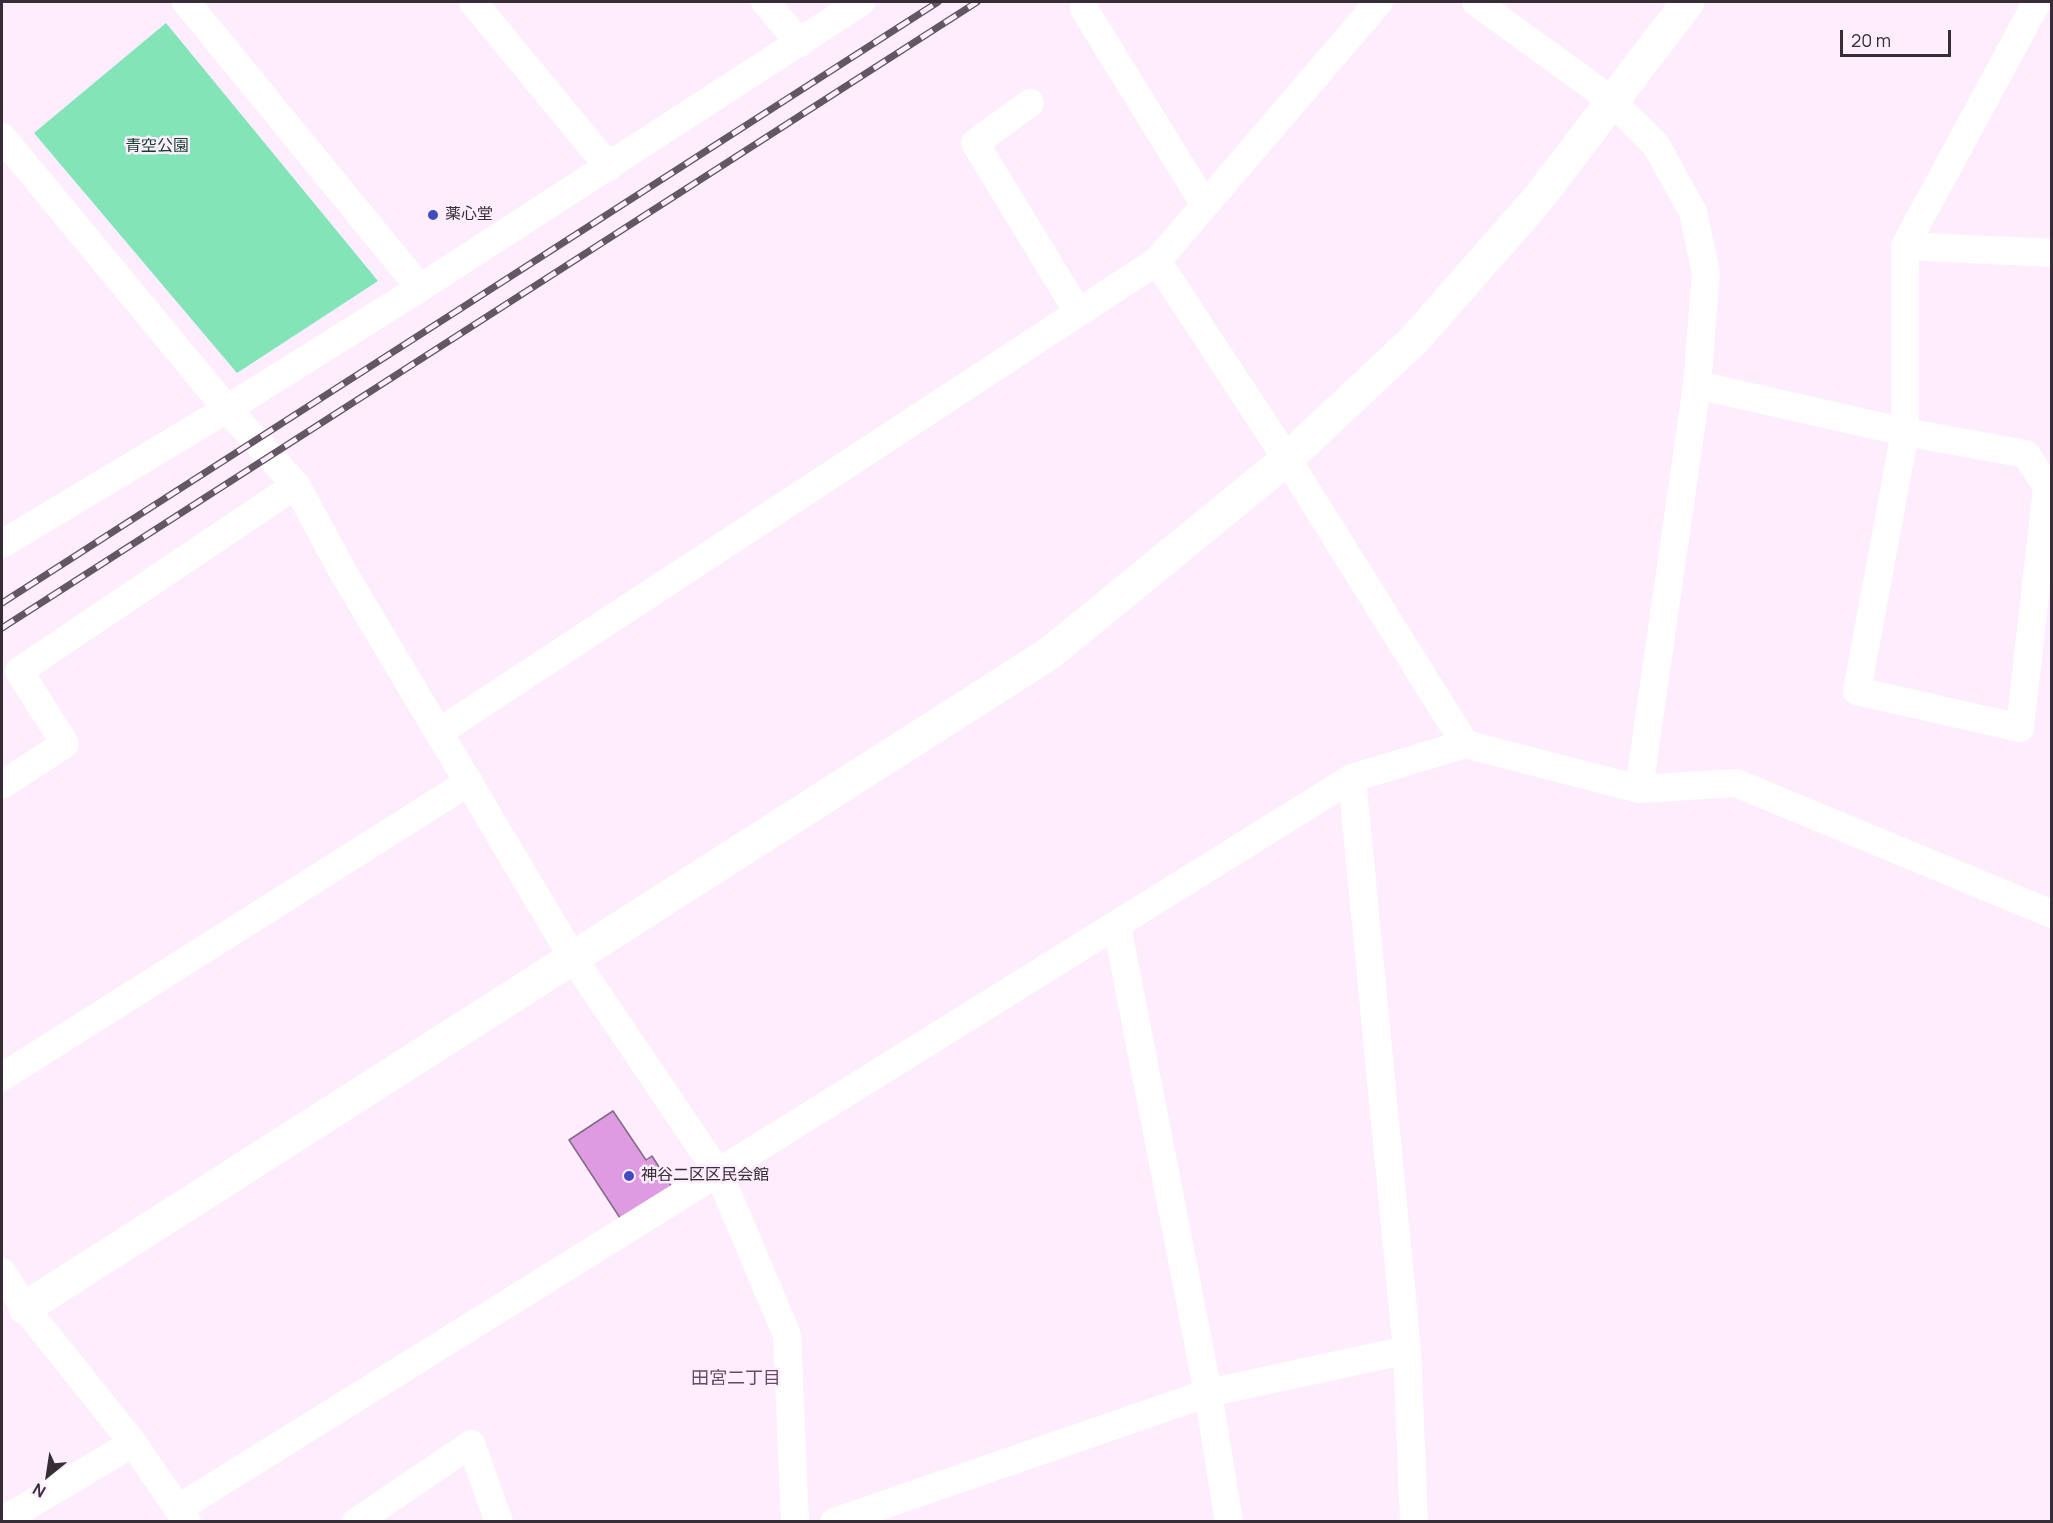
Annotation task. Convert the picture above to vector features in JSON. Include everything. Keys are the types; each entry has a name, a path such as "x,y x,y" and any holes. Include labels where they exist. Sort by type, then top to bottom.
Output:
{"street":[{"path":"186,2 420,288"},
{"path":"473,2 609,167"},
{"path":"765,2 800,43"},
{"path":"2,544 227,409 420,288 861,2"},
{"path":"439,732 1157,261 1379,2"},
{"path":"1476,2 1611,100 1656,145 1693,212 1706,273 1697,385 1640,789"},
{"path":"1688,2 1537,200 1414,340 1287,459 1050,653 573,958 10,1290 133,1443 183,1515 719,1174 1352,778 1465,744 1640,789 1736,783 2052,914"},
{"path":"1697,385 1905,432 2026,454 2047,488 2020,728 1857,691 1905,432 1905,246 2037,2"},
{"path":"1084,9 1205,205"},
{"path":"1030,103 975,143 1078,312"},
{"path":"2,137 227,409 296,485 343,572 573,958 719,1174 787,1335 795,1521"},
{"path":"1905,246 2052,253"},
{"path":"1157,261 1287,459 1465,744"},
{"path":"2,785 65,744 19,671 296,485"},
{"path":"1352,778 1407,1350 1414,1521"},
{"path":"2,1077 469,782"},
{"path":"1118,926 1208,1393 1229,1521"},
{"path":"834,1521 1208,1393 1407,1350"},
{"path":"2,1521 133,1443"},
{"path":"356,1521 471,1444 499,1521"}],"green space":[{"name":"青空公園","path":"166,23 378,281 237,373 34,133"}],"building":[{"name":"神谷二区区民会館","path":"613,1111 646,1160 652,1156 675,1192 624,1224 569,1140"}],"railway":[{"path":"2,603 938,2"},
{"path":"2,628 977,2"}],"place":[{"name":"薬心堂","path":"433,215"},
{"name":"神谷二区区民会館","path":"629,1176"}],"district":[{"name":"田宮二丁目","path":"736,1379"}]}
